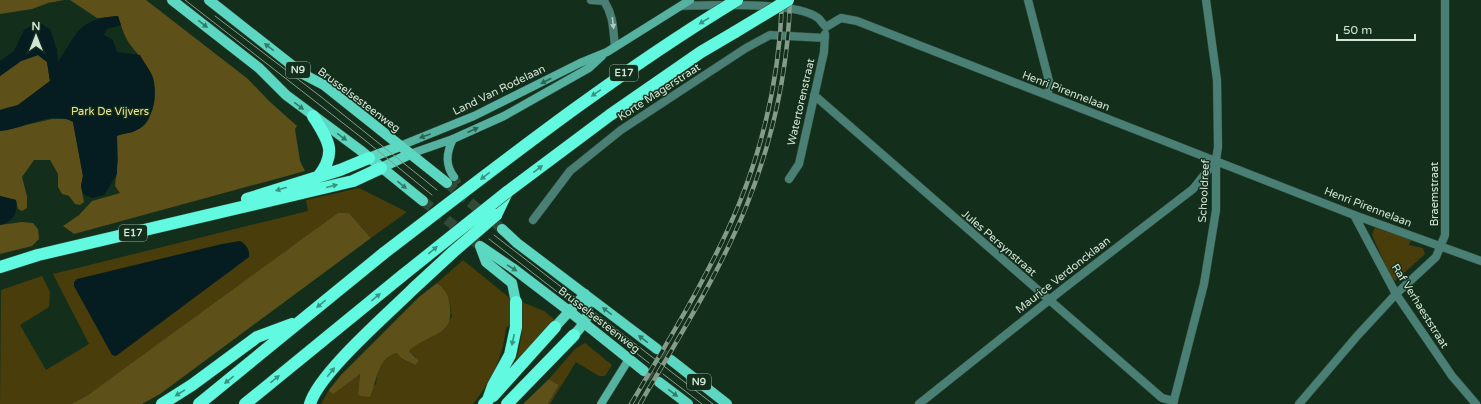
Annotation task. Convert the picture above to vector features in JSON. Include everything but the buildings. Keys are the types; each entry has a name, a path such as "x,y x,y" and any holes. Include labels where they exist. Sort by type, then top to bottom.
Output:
{"highway":[{"name":"E17","path":"199,404 384,253 592,95 654,52 737,0"},
{"name":"E17","path":"245,404 507,192 610,115 694,57 788,0"},
{"name":"N9","path":"313,116 326,136 330,150 328,164 318,177"},
{"path":"0,260 254,197 318,177 370,158"},
{"name":"E17","path":"0,267 38,255 353,181 381,168"},
{"path":"310,404 313,395 334,368 414,288 496,215 507,192"},
{"path":"486,402 510,355 516,327 516,302"},
{"name":"E17","path":"162,404 192,385 257,337 302,320"},
{"path":"486,402 555,327"},
{"path":"507,404 574,335"}],"main road":[{"name":"N9","path":"172,0 259,68 286,95 370,158 423,201"},
{"name":"Brusselsesteenweg","path":"209,0 303,74 324,85 410,154 451,180"},
{"name":"Brusselsesteenweg","path":"370,158 400,146"},
{"path":"381,168 410,154"},
{"name":"Brusselsesteenweg","path":"502,229 517,243 657,349"},
{"name":"Brusselsesteenweg","path":"516,302 512,283 486,262 480,246 514,269 570,311 644,370"},
{"path":"555,327 585,294"},
{"path":"574,335 584,323 589,308 585,294"},
{"name":"N9","path":"671,360 728,404"},
{"name":"N9","path":"659,382 688,404"}],"street":[{"path":"591,0 604,1 609,8 613,21 615,47"},
{"name":"Land Van Rodelaan","path":"410,154 453,139 504,116 589,68 607,52 690,0"},
{"path":"1028,0 1050,85 1047,95"},
{"name":"Schooldreef","path":"1173,402 1204,284 1216,210 1216,160 1218,147 1217,80 1206,0"},
{"name":"Braemstraat","path":"1299,404 1358,335 1396,294 1436,257 1445,235 1445,0"},
{"path":"681,6 766,7 794,9 807,12 818,18 826,28"},
{"name":"Henri Pirennelaan","path":"826,28 841,18 849,18 1354,215 1441,245 1481,261"},
{"name":"Watertorenstraat","path":"789,179 799,164 814,95 826,28"},
{"name":"Korte Magerstraat","path":"533,220 570,171 621,130 746,48 770,35 825,38"},
{"name":"Land Van Rodelaan","path":"400,146 474,116 580,63 607,52"},
{"name":"Jules Persynstraat","path":"814,95 1162,398 1173,402"},
{"name":"Brusselsesteenweg","path":"451,180 447,156 453,139"},
{"name":"Maurice Verdoncklaan","path":"920,404 1048,300 1193,189 1216,160"},
{"name":"Raf Verhaeststraat","path":"1354,215 1396,294 1452,376 1476,404"},
{"path":"601,404 629,359"}],"shaded area":[{"path":"0,0 64,0 48,3 32,9 0,14"},
{"path":"70,0 146,0 248,79 269,101 297,126 295,129 300,161 305,171 74,234 63,226 79,215 92,201 120,193 115,186 118,160 117,136 137,130 144,126 152,111 155,93 154,84 148,69 127,40 118,16 97,18"},
{"path":"38,55 47,62 50,81 18,105 0,110 0,76 21,61"},
{"path":"52,119 68,119 73,122 83,176 81,186 84,202 80,205 75,204 69,196 62,194 58,187 58,174 50,160 34,160 22,177 27,196 27,208 22,211 18,209 16,200 0,196 0,131"},
{"path":"359,188 407,212 371,238 349,213 88,395 71,404 0,404 1,290 42,276 50,292 49,307 20,325 46,370 89,344 53,274 308,211 306,200"},
{"path":"338,213 349,213 371,238 160,394 142,404 71,404 88,395"},
{"path":"22,222 33,223 38,229 39,239 32,246 0,254 0,225"},
{"path":"1375,227 1411,240 1409,245 1423,248 1425,254 1395,281 1390,275 1372,235"},
{"path":"463,260 511,299 513,323 506,328 499,359 491,378 473,404 321,404 329,390 330,392 360,374 358,394 376,384 381,365 388,357 392,355 397,353 401,358 415,365 416,357 409,351 417,343 432,337 452,317 448,298 444,290 437,283"},
{"path":"437,283 443,288 448,296 450,317 448,324 443,330 416,345 409,351 419,361 415,365 401,358 397,353 390,355 385,359 379,371 370,397 360,396 358,394 360,374 333,394 330,392 329,390 341,375 419,297"},
{"path":"522,302 544,311 555,320 512,371 518,354 521,337 523,320"},
{"path":"585,343 612,365 605,376 599,376 576,362 550,404 548,404 559,385 549,379 575,349"},
{"path":"549,379 559,385 548,404 523,404"}],"water":[{"path":"118,16 121,25 107,29 104,35 113,40 117,52 140,55 153,79 155,89 154,103 146,123 141,128 133,132 117,136 117,174 104,195 92,198 83,194 81,186 83,176 73,122 56,118 46,119 9,130 0,131 0,110 18,105 50,81 47,62 38,55 21,61 0,76 0,61 14,51 24,30 38,22 50,29 57,50 58,62 80,29 94,21"},
{"path":"0,196 16,200 16,209 14,216 8,222 0,225"},
{"path":"240,241 247,248 249,257 116,356 112,355 74,286 74,282 77,279"}],"tunnel":[{"path":"454,177 466,198"},
{"path":"447,183 502,229"},
{"path":"423,201 480,246"},
{"path":"657,349 671,360"},
{"path":"644,371 659,382"}],"tram line":[{"path":"185,0 366,141 432,195"},
{"path":"215,16 320,96 437,190"},
{"path":"494,235 713,404"},
{"path":"489,239 649,363"},
{"path":"663,374 702,404"}],"railway":[{"path":"631,404 702,281 728,230 748,180 764,130 770,104 778,52 782,0"},
{"path":"640,404 710,283 746,207 764,157 777,105 786,53 790,0"}],"park label":[{"name":"Park De Vijvers","path":"110,111"}]}
